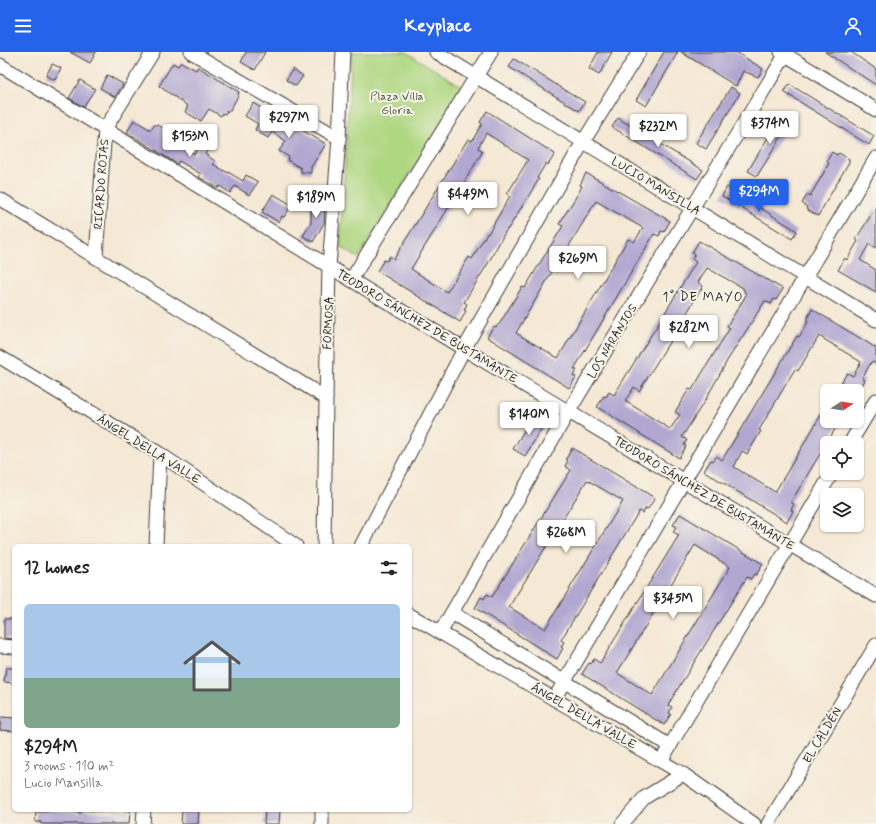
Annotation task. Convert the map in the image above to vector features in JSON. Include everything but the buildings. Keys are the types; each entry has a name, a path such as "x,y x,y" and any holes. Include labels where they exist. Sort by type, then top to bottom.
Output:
{"street":[{"name":"RICARDO ROJAS","path":"96,257 105,129 153,52"},
{"path":"192,52 339,138"},
{"name":"FORMOSA","path":"324,544 329,267 344,52"},
{"name":"LUCIO MANSILLA","path":"436,52 876,320"},
{"path":"351,280 491,52"},
{"path":"362,544 464,349 583,142 639,52"},
{"path":"785,53 876,110"},
{"name":"LOS NARANJOS","path":"440,633 569,411 785,53"},
{"name":"TEODORO SÁNCHEZ DE BUSTAMANTE","path":"0,65 464,349 876,596"},
{"path":"554,699 876,158"},
{"path":"0,199 326,398"},
{"name":"ÁNGEL DELLA VALLE","path":"0,357 160,454 293,544"},
{"path":"854,436 876,400"},
{"path":"156,544 160,454"},
{"path":"661,761 828,480"},
{"name":"ÁNGEL DELLA VALLE","path":"452,613 670,746"},
{"name":"ÁNGEL DELLA VALLE","path":"412,616 661,761 754,824"},
{"name":"EL CALDÉN","path":"768,824 876,645"},
{"path":"0,646 12,647"},
{"path":"622,824 644,798 682,774"},
{"path":"143,824 144,812"},
{"path":"322,812 322,824"}],"green space":[{"name":"Plaza Villa Gloria","path":"352,52 406,52 463,87 358,258 340,246"}],"district":[{"name":"1° DE MAYO","path":"703,296"}]}
